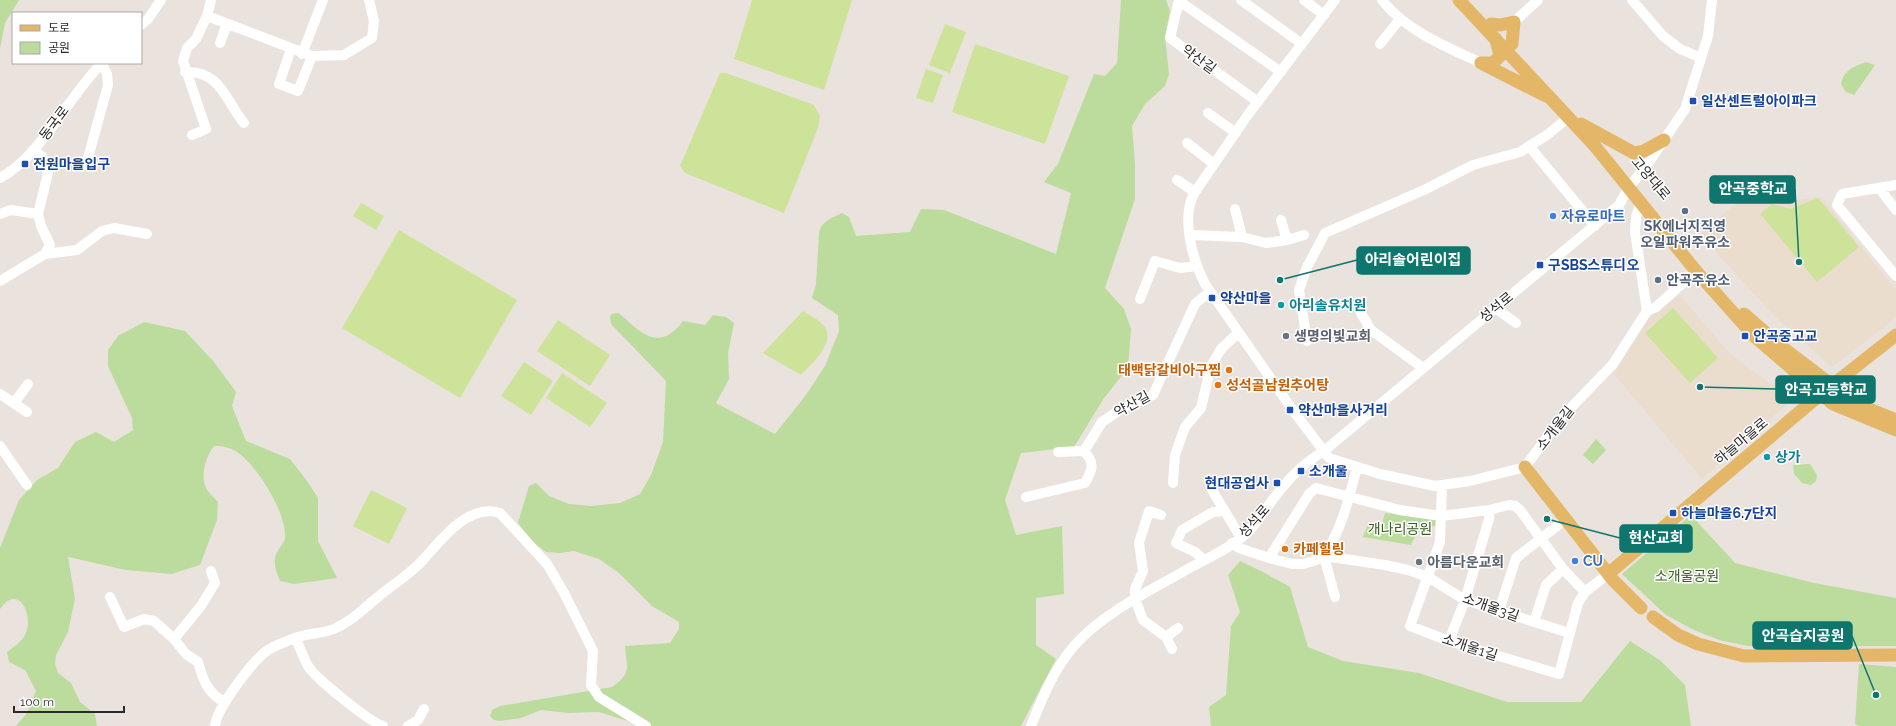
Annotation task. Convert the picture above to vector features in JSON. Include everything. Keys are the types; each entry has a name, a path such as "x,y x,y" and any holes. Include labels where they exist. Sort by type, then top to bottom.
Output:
{"main road":[{"name":"고양대로","path":"1459,0 1631,184 1641,202 1696,272 1754,336 1821,394 1843,409 1896,430"},
{"name":"고양대로","path":"1468,0 1512,44 1631,184 1750,319 1783,348 1833,385 1869,409 1896,420"},
{"path":"1491,24 1500,25 1514,22 1512,44"},
{"path":"1481,63 1492,63 1500,56 1496,38"},
{"path":"1481,63 1553,100"},
{"path":"1581,124 1634,153 1644,151 1664,140"},
{"name":"하늘마을로","path":"1608,574 1821,394 1896,335"},
{"path":"1525,467 1608,574 1641,608"},
{"path":"1653,617 1678,635 1698,644 1744,656 1896,655"}],"street":[{"path":"142,24 148,19 161,0"},
{"path":"192,135 206,130 185,72 183,61 187,48 196,39 211,0"},
{"path":"291,49 279,84 298,91 323,0"},
{"path":"206,16 307,55 344,55 372,38 374,21 369,0"},
{"name":"약산길","path":"1258,102 1170,38 1179,0 1281,72"},
{"path":"1242,0 1302,44"},
{"path":"1304,0 1324,15"},
{"path":"1335,0 1258,102 1190,199 1188,209 1190,236 1197,266 1210,291 1238,333 1331,459 1427,485 1442,486 1492,476 1525,467"},
{"path":"1382,0 1400,19 1421,33 1481,63"},
{"path":"1514,22 1538,0"},
{"path":"1632,0 1663,36 1680,49 1701,58"},
{"name":"성석로","path":"1031,726 1046,690 1059,667 1074,646 1103,621 1135,599 1237,541 1254,525 1291,476 1309,459 1324,451 1619,205 1631,184 1685,109 1708,36 1712,0"},
{"path":"1380,44 1400,19"},
{"path":"220,43 227,24"},
{"name":"동국로","path":"0,178 18,165 32,151 101,64"},
{"path":"86,165 108,85 107,74 102,64"},
{"path":"185,72 195,71 213,79 226,93 235,112 244,123"},
{"path":"1208,113 1236,133"},
{"path":"1306,341 1299,290 1307,267 1325,233 1424,190 1473,165 1520,152 1547,135 1569,117"},
{"path":"1187,143 1214,164"},
{"path":"1530,146 1595,226"},
{"path":"32,151 42,156 48,173 38,214 41,226 50,245 45,254"},
{"path":"1177,180 1194,192"},
{"path":"1896,185 1880,189 1842,194 1837,205 1896,276"},
{"path":"1880,189 1896,210"},
{"path":"1641,202 1636,217 1635,232 1647,311 1656,307 1696,272"},
{"path":"1235,209 1242,237"},
{"path":"0,214 11,210 38,214"},
{"path":"1280,220 1287,240"},
{"path":"0,281 45,254 77,250 102,231 114,228 147,234"},
{"path":"1190,236 1242,237 1266,243 1287,240 1304,235"},
{"path":"1140,299 1155,261 1180,268 1197,266"},
{"name":"약산길","path":"1084,451 1102,422 1121,409 1153,394 1195,304 1210,291"},
{"path":"1495,308 1516,323"},
{"name":"소개울길","path":"1525,467 1561,418 1613,364 1647,311"},
{"path":"1361,313 1371,330 1423,368"},
{"path":"1173,483 1175,455 1185,427 1201,408 1211,366 1221,349 1238,333"},
{"path":"14,404 28,384"},
{"path":"0,394 27,412"},
{"path":"0,446 28,485"},
{"path":"1026,497 1086,483 1092,471 1091,459 1084,451 1058,452"},
{"path":"1335,597 1324,556 1332,543 1349,498 1357,467"},
{"name":"소개울1길","path":"1442,486 1440,542 1410,626 1449,641 1558,674 1578,603 1585,592 1608,574"},
{"path":"1269,558 1309,494 1316,488 1349,498 1400,510 1442,516 1490,510 1509,504 1520,510 1563,569 1585,592"},
{"path":"1212,490 1224,511 1237,541"},
{"path":"1449,641 1465,600 1489,519 1490,510"},
{"path":"215,726 215,720 224,702 267,651 295,638 334,629 352,619 365,610 378,597 411,574 452,527 478,513 491,511 500,513 547,564 563,591 594,651 591,685 599,697 646,726"},
{"path":"1204,560 1195,552 1176,543 1182,530 1213,512 1224,511"},
{"path":"1161,515 1149,512 1139,543 1142,570 1135,589 1135,599 1143,620 1166,637 1172,649"},
{"path":"1499,611 1516,558 1566,519"},
{"name":"소개울3길","path":"1237,541 1239,548 1292,564 1303,564 1324,556 1385,565 1428,578 1465,600 1569,633"},
{"path":"1534,622 1546,585 1563,569"},
{"path":"174,639 201,606 215,583 211,571"},
{"path":"110,597 124,626 144,619 154,621 174,639 186,654 198,662 205,686 214,697 224,702"},
{"path":"1166,637 1178,628"},
{"path":"295,638 308,666 319,679 355,708 383,726"},
{"path":"408,726 418,720 424,709"}],"shaded area":[{"path":"1821,197 1896,290 1896,318 1832,367 1774,316 1700,234 1740,200 1777,205 1782,200 1791,201"},
{"path":"1680,295 1729,353 1792,400 1702,479 1614,374 1649,318"}],"green space":[{"path":"0,0 19,0 5,23 0,49"},
{"path":"752,0 852,0 824,90 734,59"},
{"path":"1121,0 1166,0 1170,11 1165,37 1169,74 1165,86 1145,104 1132,126 1135,164 1135,199 1105,288 1124,309 1131,329 1128,368 1104,398 1074,447 1021,453 1005,500 1016,535 1062,526 1064,594 1036,598 1036,645 1056,659 1021,726 644,726 599,712 568,713 541,710 521,718 500,721 494,720 490,716 492,710 500,706 612,687 623,678 627,670 625,646 670,643 679,629 679,622 652,606 619,573 599,559 574,551 560,553 546,552 534,543 518,523 529,486 536,483 549,496 569,504 591,506 620,503 640,494 651,475 663,442 666,381 611,324 610,317 612,314 618,313 640,331 658,338 669,335 683,321 705,325 713,315 726,317 734,323 728,353 729,379 716,403 775,434 806,395 825,366 839,331 838,315 812,298 816,284 819,233 822,226 828,220 842,213 849,217 856,236 910,232 921,209 944,210 1056,254 1071,193 1044,182 1058,164 1094,74 1105,76 1117,63"},
{"path":"945,24 966,32 950,73 929,65"},
{"path":"975,44 1069,76 1045,144 952,112"},
{"path":"1866,62 1875,65 1854,95 1846,92 1841,84 1844,75 1853,67"},
{"path":"926,69 943,75 933,103 916,98"},
{"path":"720,73 726,73 814,105 820,116 818,128 784,213 685,173 680,166"},
{"path":"1818,198 1859,247 1817,282 1760,214 1772,204 1790,209"},
{"path":"361,203 384,216 376,230 353,216"},
{"path":"399,230 517,300 460,398 342,328"},
{"path":"1673,308 1718,358 1690,383 1645,333"},
{"path":"803,311 821,323 826,329 827,336 826,344 822,351 801,375 763,353"},
{"path":"558,320 610,355 590,386 537,351"},
{"path":"144,322 185,331 214,362 236,392 232,406 246,441 290,459 307,481 318,498 318,541 337,578 294,584 280,581 276,569 275,557 285,539 285,529 282,517 270,491 245,458 232,449 214,446 206,460 204,483 207,490 218,502 217,520 200,565 171,574 126,570 68,557 75,599 68,632 56,655 55,664 58,673 71,683 80,702 95,714 97,726 16,726 26,714 36,691 25,670 9,662 7,652 24,637 28,621 27,612 24,605 19,601 13,599 7,601 0,609 0,548 19,500 37,480 58,468 75,442 96,432 114,442 133,430 132,418 108,366 108,350 118,336"},
{"path":"524,362 553,381 531,415 501,396"},
{"path":"562,373 607,403 590,427 546,398"},
{"path":"1596,439 1606,450 1593,464 1583,455"},
{"path":"1810,464 1817,475 1816,481 1811,485 1802,483 1794,474 1793,465"},
{"path":"371,490 407,508 389,544 353,526"},
{"name":"개나리공원","path":"1385,513 1436,520 1435,526 1426,527 1420,531 1411,545 1363,537 1368,524 1381,527"},
{"name":"소개울공원","path":"1691,515 1735,563 1814,583 1896,598 1896,646 1748,646 1719,640 1694,630 1666,615 1622,574"},
{"path":"1240,561 1290,587 1308,647 1343,661 1419,673 1507,702 1581,702 1630,641 1661,661 1685,685 1691,726 1211,726 1209,707 1226,695 1231,626 1240,612 1228,575"},
{"path":"1859,664 1896,667 1896,726 1859,726 1855,724"}],"place":[{"name":"일산센트럴아이파크","path":"1693,101"},
{"name":"전원마을입구","path":"25,164"},
{"name":"SK에너지직영 오일파워주유소","path":"1685,211"},
{"name":"자유로마트","path":"1553,216"},
{"name":"안곡중학교","path":"1799,262"},
{"name":"구SBS스튜디오","path":"1540,265"},
{"name":"아리솔어린이집","path":"1280,280"},
{"name":"안곡주유소","path":"1658,280"},
{"name":"약산마을","path":"1212,298"},
{"name":"아리솔유치원","path":"1281,305"},
{"name":"생명의빛교회","path":"1286,336"},
{"name":"안곡중고교","path":"1745,336"},
{"name":"태백닭갈비아구찜","path":"1229,370"},
{"name":"성석골남원추어탕","path":"1218,385"},
{"name":"안곡고등학교","path":"1700,387"},
{"name":"약산마을사거리","path":"1290,410"},
{"name":"상가","path":"1767,457"},
{"name":"소개울","path":"1301,471"},
{"name":"현대공업사","path":"1277,483"},
{"name":"하늘마을6.7단지","path":"1673,513"},
{"name":"현산교회","path":"1547,519"},
{"name":"카페힐링","path":"1285,549"},
{"name":"CU","path":"1575,561"},
{"name":"아름다운교회","path":"1419,562"},
{"name":"안곡습지공원","path":"1876,695"}]}
